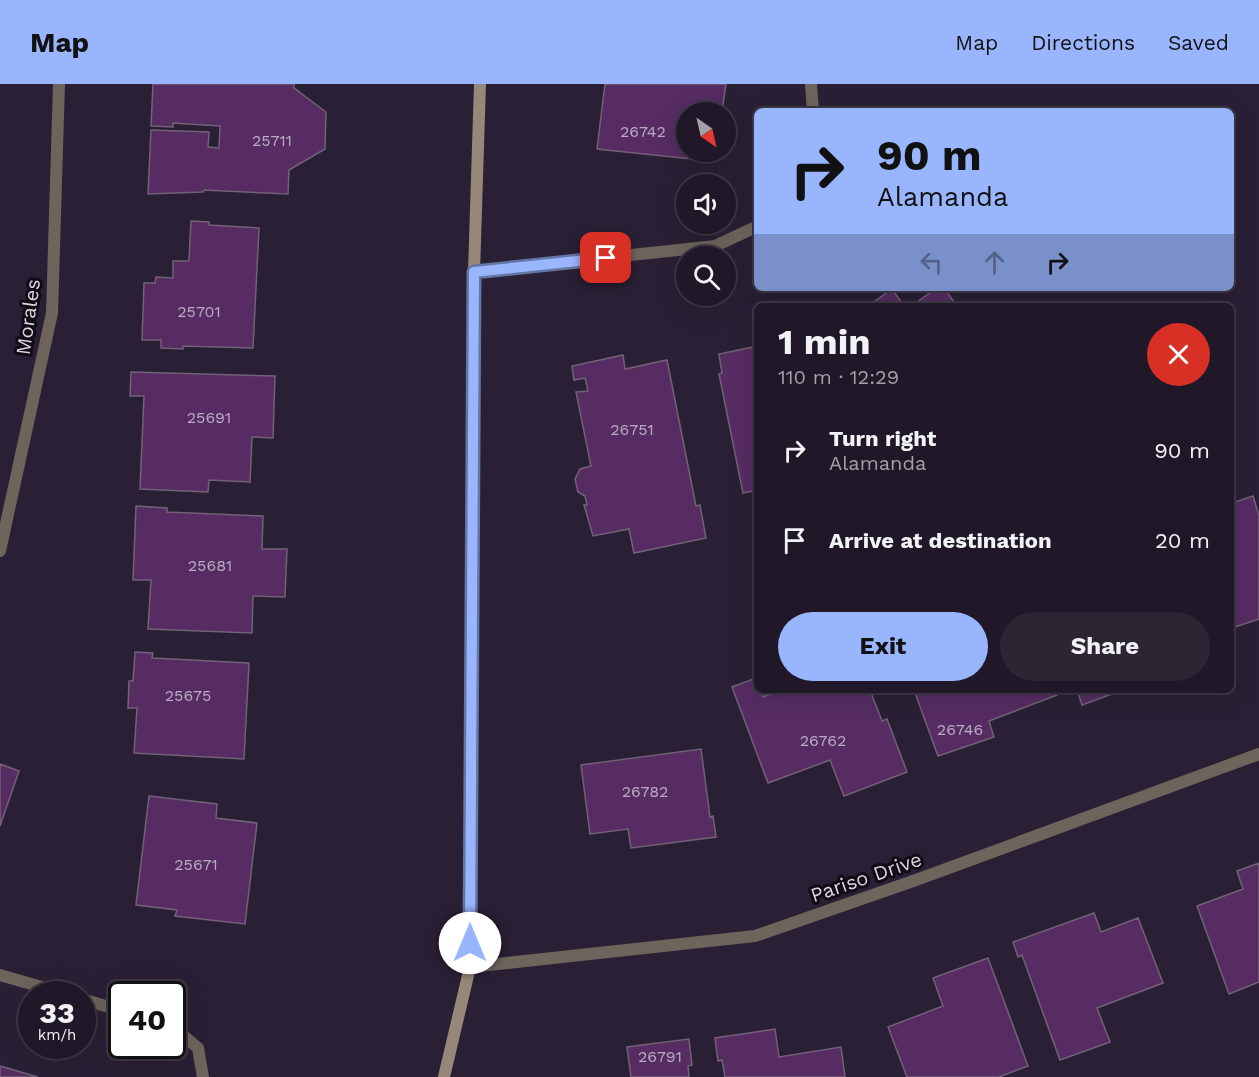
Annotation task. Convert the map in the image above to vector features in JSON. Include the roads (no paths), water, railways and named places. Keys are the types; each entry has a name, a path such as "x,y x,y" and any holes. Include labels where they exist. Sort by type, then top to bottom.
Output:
{"street":[{"name":"Morales","path":"0,551 52,313 59,84"},
{"path":"444,1077 470,967 474,272 480,84"},
{"path":"812,84 813,108"},
{"path":"474,272 715,246 754,228"},
{"name":"Pariso Drive","path":"470,967 755,936 916,880 1259,754"},
{"path":"0,975 21,981"},
{"path":"186,1038 198,1048 203,1077"}]}
